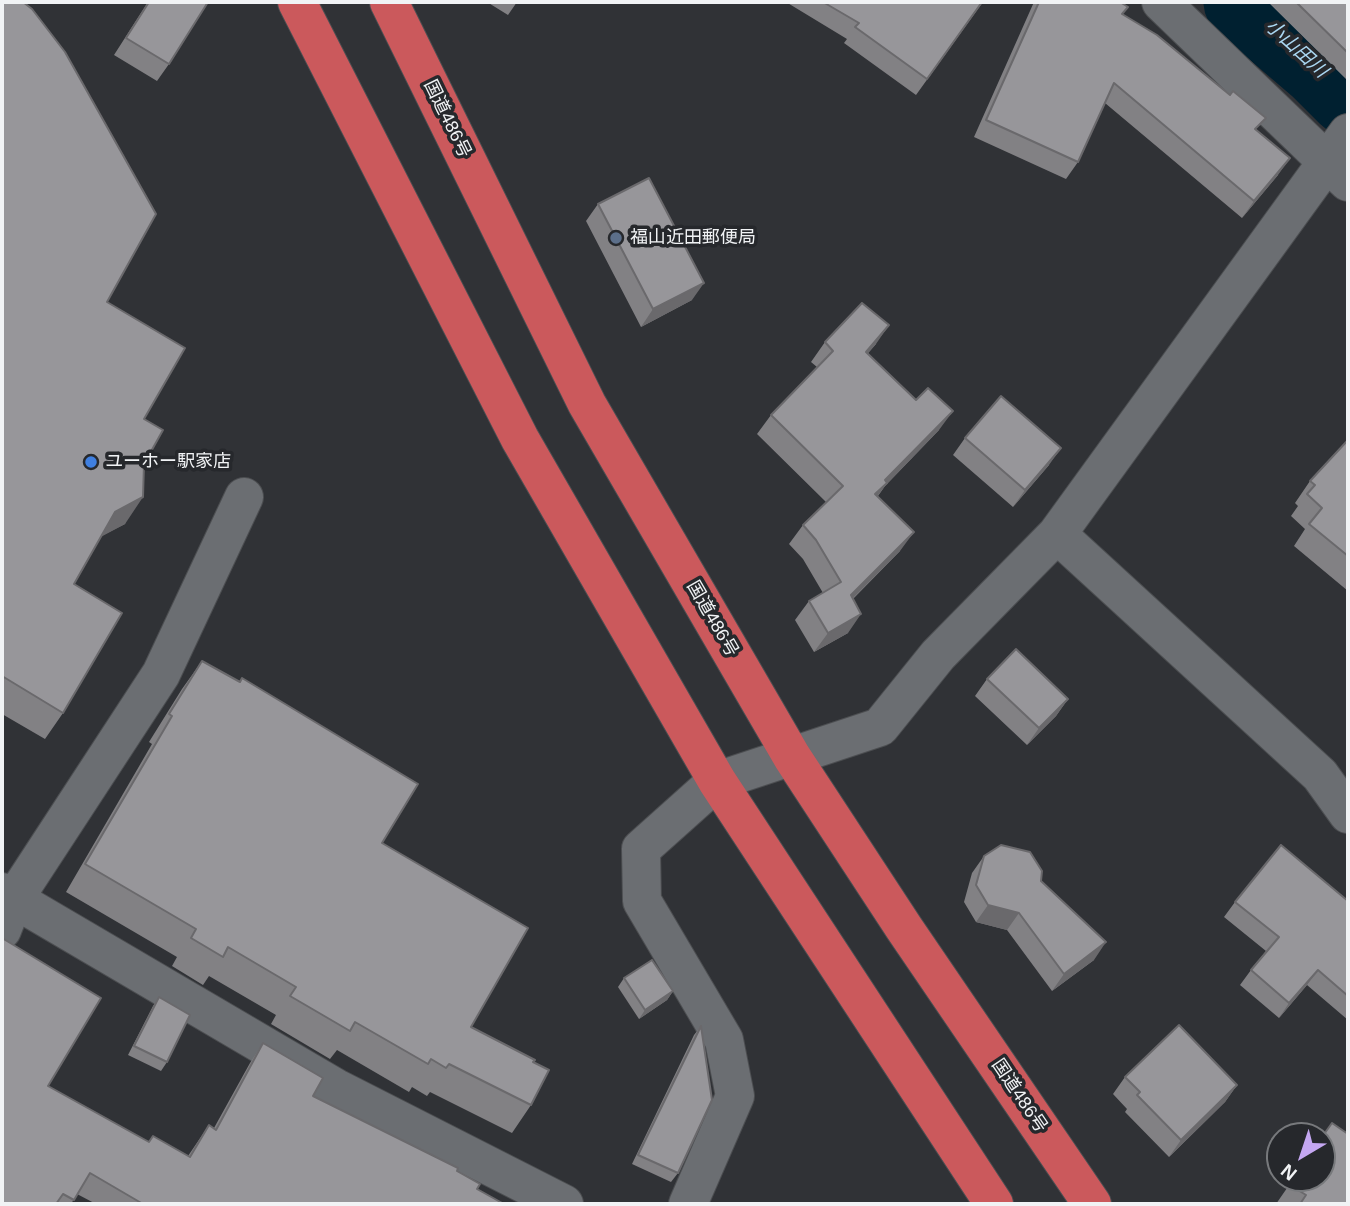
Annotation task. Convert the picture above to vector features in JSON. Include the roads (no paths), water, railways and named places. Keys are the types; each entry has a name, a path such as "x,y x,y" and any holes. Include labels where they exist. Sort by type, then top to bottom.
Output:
{"highway":[{"path":"297,2 520,439 717,781 994,1204"},
{"name":"国道486号","path":"389,2 587,404 792,757 904,928 1092,1204"}],"street":[{"path":"688,1204 735,1096 724,1040 642,901 641,849 717,781 880,727 938,656 1057,534 1341,155 1163,2"},
{"path":"244,497 161,674 6,907 336,1088 564,1204"},
{"path":"1057,534 1320,775 1346,807"}],"waterway":[{"name":"小山田川","path":"1243,2 1320,68 1348,96"}],"place":[{"name":"福山近田郵便局","path":"616,238"},
{"name":"ユーホー駅家店","path":"91,462"}]}
